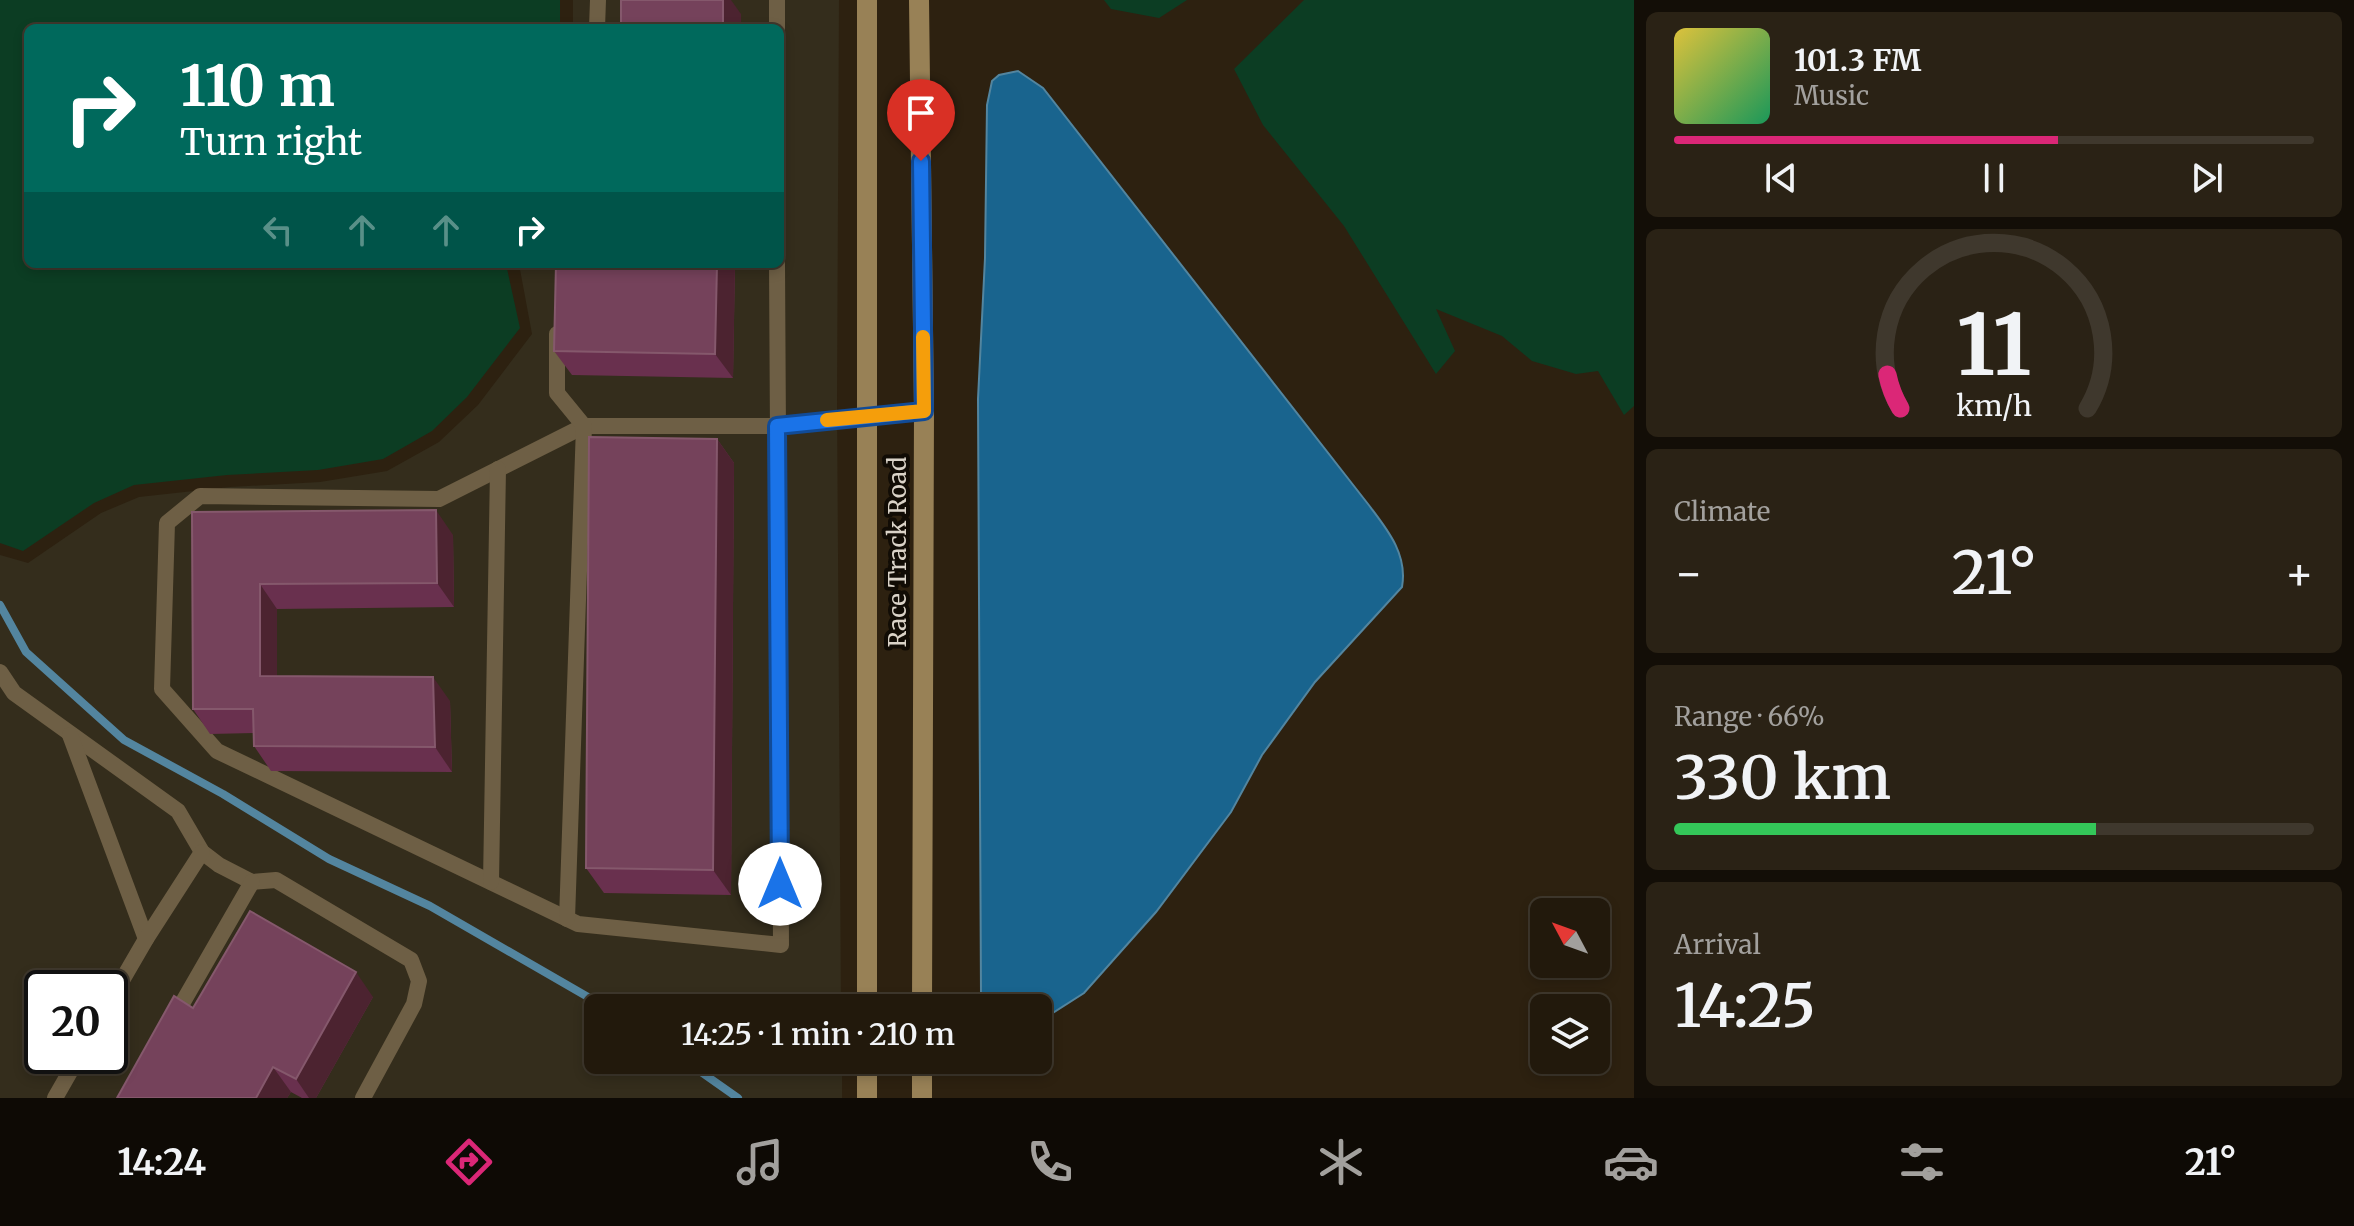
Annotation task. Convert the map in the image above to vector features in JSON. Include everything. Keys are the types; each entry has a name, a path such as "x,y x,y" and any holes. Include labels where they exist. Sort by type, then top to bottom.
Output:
{"main road":[{"name":"Race Track Road","path":"867,0 867,994"},
{"name":"Race Track Road","path":"919,0 924,411 922,994"},
{"path":"867,1074 867,1098"},
{"path":"922,1074 922,1098"}],"lane":[{"path":"597,24 598,0"},
{"path":"777,0 777,24"},
{"path":"777,268 777,426 781,945 578,924 217,751 162,689 167,523 200,496 439,499 584,426 777,426 924,411"},
{"path":"557,321 557,393 584,426 567,919"},
{"path":"491,882 498,469"},
{"path":"0,672 14,693 178,811 202,852 219,865 252,882 276,880 411,960 419,981 414,1004 363,1098"},
{"path":"69,734 146,939"},
{"path":"128,970 202,852"},
{"path":"164,1034 252,882"},
{"path":"55,1098 69,1074"}],"shaded area":[{"path":"573,0 839,0 837,402 841,994 584,994 584,1074 842,1074 842,1098 0,1098 0,555 28,563 101,513 139,497 230,487 320,482 387,471 439,442 478,405 532,334 520,268 784,268 784,24 573,24"}],"green space":[{"path":"0,0 560,0 560,24 24,24 24,268 507,268 520,328 467,397 432,431 383,459 318,470 227,475 134,485 94,503 23,551 0,543"},
{"path":"1104,0 1187,0 1159,18 1111,9"},
{"path":"1304,0 1634,0 1634,406 1624,415 1598,371 1576,374 1532,361 1502,336 1436,309 1455,351 1436,374 1344,226 1263,125 1234,69"}],"water":[{"path":"1018,71 1043,88 1368,504 1394,542 1403,575 1402,587 1315,682 1262,755 1231,812 1156,912 1084,993 1052,1013 1052,994 981,993 978,399 985,258 987,105 992,81 999,75"}],"building":[{"path":"621,0 723,0 723,24 621,24"},
{"path":"556,268 717,268 715,354 554,351"},
{"path":"589,437 717,439 713,870 586,868"},
{"path":"436,510 437,583 260,584 260,676 433,677 435,747 254,746 253,709 193,709 192,512"},
{"path":"250,911 356,972 296,1079 273,1067 256,1098 117,1098 174,996 193,1008"}],"waterway":[{"path":"0,605 26,652 124,740 223,794 329,859 430,906 584,995"},
{"path":"704,1074 738,1098"}],"slow traffic":[{"path":"827,420 924,411 923,337"}],"route":[{"path":"780,884 777,426 924,411 921,161"}]}
